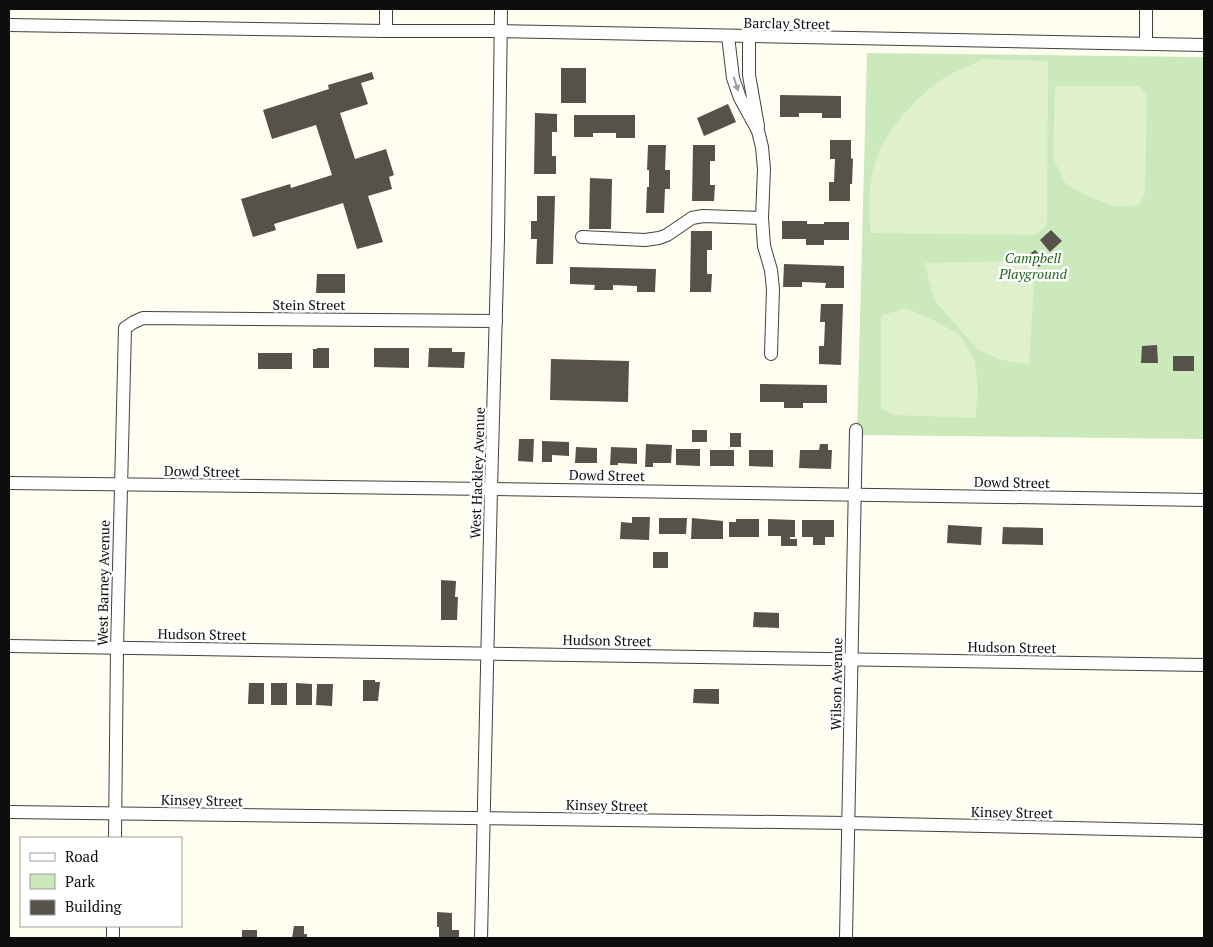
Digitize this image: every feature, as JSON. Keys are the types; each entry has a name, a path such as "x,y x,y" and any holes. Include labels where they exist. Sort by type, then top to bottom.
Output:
{"street":[{"path":"386,9 386,31"},
{"name":"West Hackley Avenue","path":"481,938 496,321 501,9"},
{"path":"1146,9 1146,43"},
{"name":"Barclay Street","path":"9,24 386,31 500,31 1204,45"},
{"path":"728,36 733,78 740,98 758,131"},
{"path":"748,37 749,75 757,114 764,169 762,218 764,246 770,270 772,289 771,354"},
{"path":"582,237 659,238 667,235 692,218 703,216 762,218"},
{"name":"Stein Street","path":"125,328 143,318 496,321"},
{"name":"West Barney Avenue","path":"116,837 117,648 125,328"},
{"name":"Wilson Avenue","path":"846,938 856,430"},
{"name":"Dowd Street","path":"9,483 1204,500"},
{"name":"Hudson Street","path":"9,646 1204,665"},
{"name":"Kinsey Street","path":"9,812 848,823 1204,831"}],"green space":[{"name":"Campbell Playground","path":"867,53 1204,57 1204,439 857,435"},
{"path":"984,59 1048,61 1047,220 1045,228 1034,235 871,233 869,203 871,183 878,154 890,132 908,109 939,81"},
{"path":"1055,86 1139,86 1147,96 1145,193 1139,205 1117,207 1084,195 1065,183 1053,158"},
{"path":"1028,261 1035,268 1029,365 1002,360 978,350 935,301 924,263"},
{"path":"906,308 959,334 975,361 978,391 975,418 893,415 881,408 881,316"}],"building":[{"path":"561,68 586,68 586,103 561,103"},
{"path":"372,72 374,79 361,83 368,104 340,113 355,159 386,149 394,175 389,177 392,189 368,196 383,242 357,249 343,203 274,224 276,230 253,237 241,199 290,184 291,188 332,175 316,125 272,139 263,110 329,89 328,85"},
{"path":"780,95 841,96 841,118 822,118 822,113 799,113 799,117 780,117"},
{"path":"728,104 736,122 704,136 697,118"},
{"path":"535,113 557,114 557,132 552,132 552,156 556,156 556,174 534,174"},
{"path":"574,115 635,115 635,138 616,138 616,133 593,133 593,137 574,137"},
{"path":"830,140 851,140 851,158 853,159 850,201 829,201 829,182 834,182 835,159 830,159"},
{"path":"648,145 666,145 665,170 670,170 670,189 665,189 664,213 646,213 647,187 649,187 649,170 647,170"},
{"path":"693,145 715,145 715,161 710,161 710,185 715,185 714,201 692,201"},
{"path":"590,178 612,179 611,229 589,229"},
{"path":"537,196 555,196 553,264 536,264 537,239 531,239 531,221 537,221"},
{"path":"782,221 807,221 807,224 849,222 849,240 824,240 824,245 806,245 806,239 782,239"},
{"path":"1051,230 1062,241 1050,252 1040,240"},
{"path":"691,231 712,231 712,250 707,250 707,274 712,274 711,292 690,292"},
{"path":"1035,250 1046,261 1039,267 1028,255"},
{"path":"784,264 844,266 844,288 825,288 826,283 802,282 802,287 783,287"},
{"path":"570,267 656,269 655,292 637,292 637,286 613,285 613,290 594,290 595,285 570,284"},
{"path":"317,274 345,274 345,293 316,293"},
{"path":"821,304 843,304 841,365 819,364 819,346 824,346 825,322 820,322"},
{"path":"1157,345 1158,363 1141,363 1142,346"},
{"path":"329,348 329,368 313,368 313,349"},
{"path":"374,348 409,348 409,368 374,367"},
{"path":"429,348 452,348 452,352 465,352 464,368 428,367"},
{"path":"258,353 292,353 292,369 258,369"},
{"path":"1173,356 1194,356 1194,371 1173,371"},
{"path":"551,359 629,361 628,402 550,400"},
{"path":"760,384 827,385 827,403 803,403 803,408 784,408 784,402 760,402"},
{"path":"692,430 707,430 707,442 692,442"},
{"path":"730,433 741,433 741,447 730,447"},
{"path":"519,439 534,439 533,462 518,461"},
{"path":"542,441 569,442 569,456 552,455 552,462 542,462"},
{"path":"646,444 672,445 671,463 653,463 653,467 645,467"},
{"path":"820,444 828,444 828,450 832,450 831,469 799,468 800,450 819,450"},
{"path":"576,447 597,448 597,463 575,463"},
{"path":"611,447 637,448 637,464 618,463 618,465 610,465"},
{"path":"676,449 700,449 700,466 676,465"},
{"path":"710,450 734,450 734,466 710,466"},
{"path":"749,450 773,450 773,467 749,466"},
{"path":"632,517 650,517 649,540 620,539 621,522 632,523"},
{"path":"659,518 687,518 686,534 659,534"},
{"path":"692,518 723,521 723,539 691,539"},
{"path":"736,519 759,519 759,537 729,537 729,522 736,522"},
{"path":"768,519 795,520 795,537 790,537 790,539 797,539 797,546 781,546 781,536 768,536"},
{"path":"802,520 834,520 834,537 825,537 825,545 813,545 813,537 802,537"},
{"path":"948,525 982,527 981,545 947,543"},
{"path":"1003,527 1043,528 1043,545 1002,544"},
{"path":"653,552 668,552 668,568 653,568"},
{"path":"441,580 456,581 455,597 458,597 457,620 441,620"},
{"path":"754,612 779,613 779,628 753,627"},
{"path":"363,680 380,682 378,701 363,701"},
{"path":"249,683 264,683 264,704 248,704"},
{"path":"271,683 287,683 287,705 271,705"},
{"path":"296,683 312,684 312,705 296,705"},
{"path":"317,684 333,684 332,706 316,705"},
{"path":"694,689 719,689 719,704 693,703"},
{"path":"437,912 452,913 452,930 459,930 459,938 439,938"},
{"path":"294,926 304,926 304,934 307,934 307,938 292,938"},
{"path":"242,930 257,930 257,938 242,938"}]}
